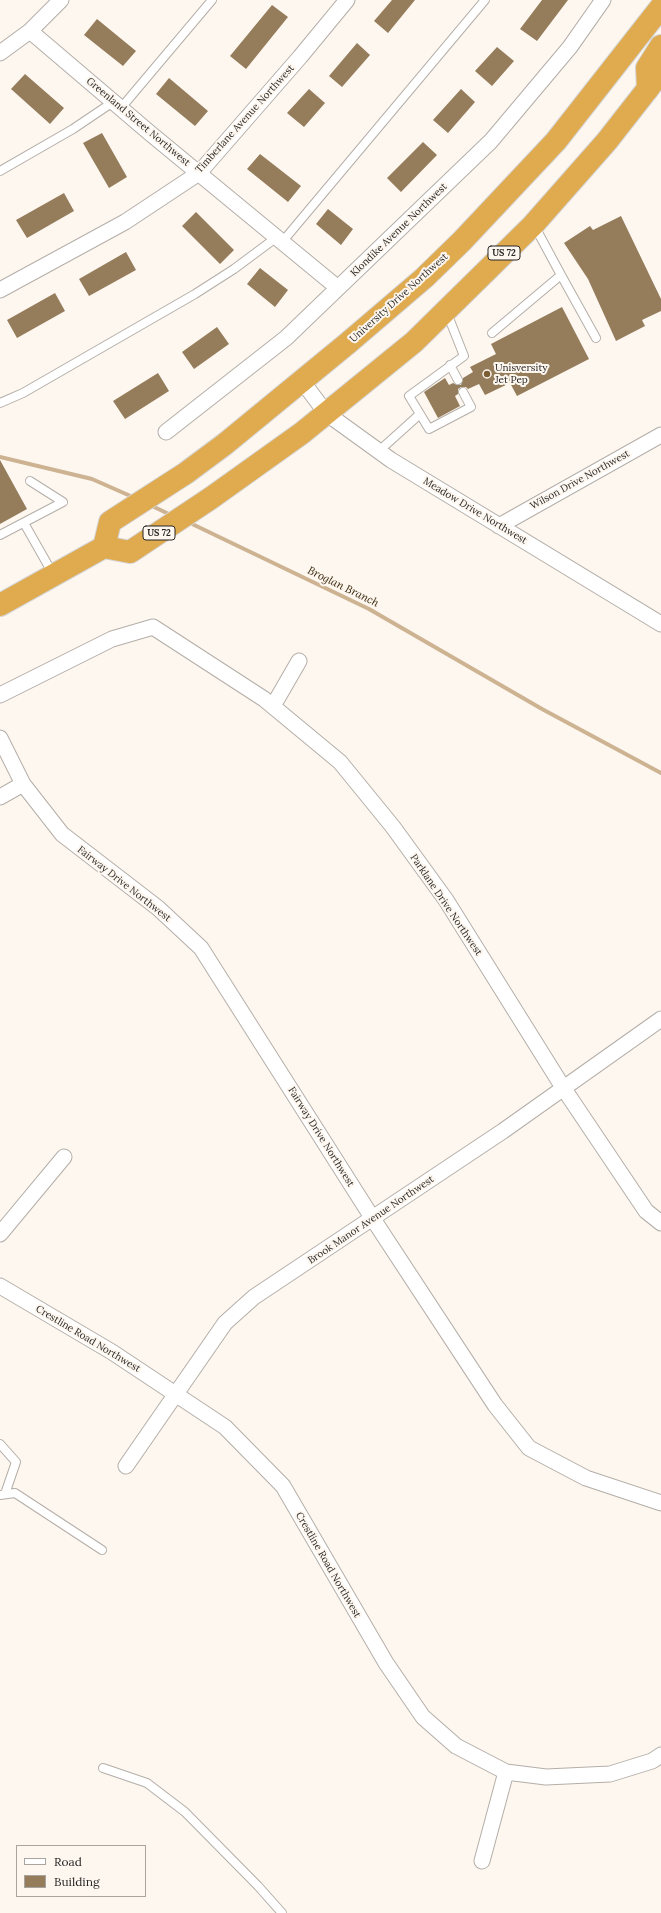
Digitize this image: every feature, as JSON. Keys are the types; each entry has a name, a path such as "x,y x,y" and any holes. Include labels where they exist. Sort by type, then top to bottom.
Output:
{"highway":[{"name":"University Drive Northwest","path":"104,547 110,522 186,472 225,444 398,301 462,241 556,141 661,7"},
{"path":"655,80 646,68 661,46"},
{"name":"US 72","path":"104,547 130,552 211,498 302,433 414,342 533,225 607,141 655,80"},
{"path":"0,605 104,547"}],"street":[{"path":"0,53 30,31 62,0"},
{"name":"Timberlane Avenue Northwest","path":"0,290 125,222 199,173 300,57 347,0"},
{"name":"Klondike Avenue Northwest","path":"166,432 286,338 491,142 570,47 603,0"},
{"name":"Greenland Street Northwest","path":"30,31 338,288"},
{"name":"Meadow Drive Northwest","path":"302,381 326,413 380,450 391,460 661,624"},
{"name":"Wilson Drive Northwest","path":"499,526 661,435"},
{"name":"Parklane Drive Northwest","path":"0,695 112,639 152,627 273,706 340,762 393,827 446,900 564,1089 646,1211 661,1223"},
{"path":"273,706 299,661"},
{"name":"Fairway Drive Northwest","path":"0,738 23,784 62,834 158,908 201,948 373,1218 495,1405 529,1448 586,1478 661,1503"},
{"path":"0,796 23,784"},
{"name":"Brook Manor Avenue Northwest","path":"126,1466 175,1393 225,1323 254,1298 564,1089 661,1019"},
{"path":"0,1234 64,1157"},
{"name":"Crestline Road Northwest","path":"0,1286 112,1352 225,1427 283,1486 386,1663 423,1716 456,1746 506,1772 546,1777 610,1774 652,1761 661,1755"},
{"path":"482,1861 506,1772"}],"lane":[{"path":"0,171 117,105 212,0"},
{"path":"0,404 23,393 195,294 280,239 485,0"},
{"path":"533,225 596,338"},
{"path":"492,333 561,275"},
{"path":"446,310 464,356 409,396 429,429 471,407 463,392"},
{"path":"450,366 458,380"},
{"path":"380,450 420,414"},
{"path":"0,536 63,502 30,481"},
{"path":"24,523 54,575"},
{"path":"0,1444 16,1462 2,1495"},
{"path":"2,1495 15,1493 102,1550"},
{"path":"103,1768 147,1783 185,1812 258,1886 282,1913"}],"building":[{"path":"392,0 415,0 388,33 374,21"},
{"path":"542,0 568,0 537,41 520,29"},
{"path":"272,5 288,17 246,69 230,56"},
{"path":"97,19 136,51 123,66 84,35"},
{"path":"357,43 370,55 342,87 329,76"},
{"path":"497,47 514,61 492,86 475,71"},
{"path":"25,74 64,108 50,124 11,89"},
{"path":"169,78 208,111 195,126 156,94"},
{"path":"309,89 325,103 304,127 287,113"},
{"path":"461,89 475,102 448,133 433,120"},
{"path":"102,133 127,177 109,188 83,143"},
{"path":"423,142 437,155 401,192 387,178"},
{"path":"260,154 301,186 288,202 247,169"},
{"path":"64,193 74,211 27,238 16,220"},
{"path":"328,209 353,229 341,245 316,224"},
{"path":"196,212 234,250 220,264 182,226"},
{"path":"621,216 661,299 661,311 642,320 645,326 616,341 588,279 564,243 590,226 593,230"},
{"path":"126,252 136,270 89,296 79,279"},
{"path":"260,268 288,290 275,307 247,284"},
{"path":"55,293 65,311 17,338 7,320"},
{"path":"562,307 589,359 517,396 510,383 485,395 479,384 468,389 466,387 461,387 458,389 458,394 455,396 460,406 438,418 424,392 445,378 449,385 453,383 461,385 463,378 473,372 470,367 496,354 491,344"},
{"path":"217,327 229,344 194,369 182,352"},
{"path":"158,373 169,391 125,419 113,401"},
{"path":"0,460 27,509 0,524"}],"waterway":[{"name":"Broglan Branch","path":"0,457 92,479 135,498"},
{"name":"Broglan Branch","path":"150,505 173,516"},
{"name":"Broglan Branch","path":"188,522 369,609 542,709 661,773"}],"place":[{"name":"Unisversity Jet Pep","path":"487,374"}]}
